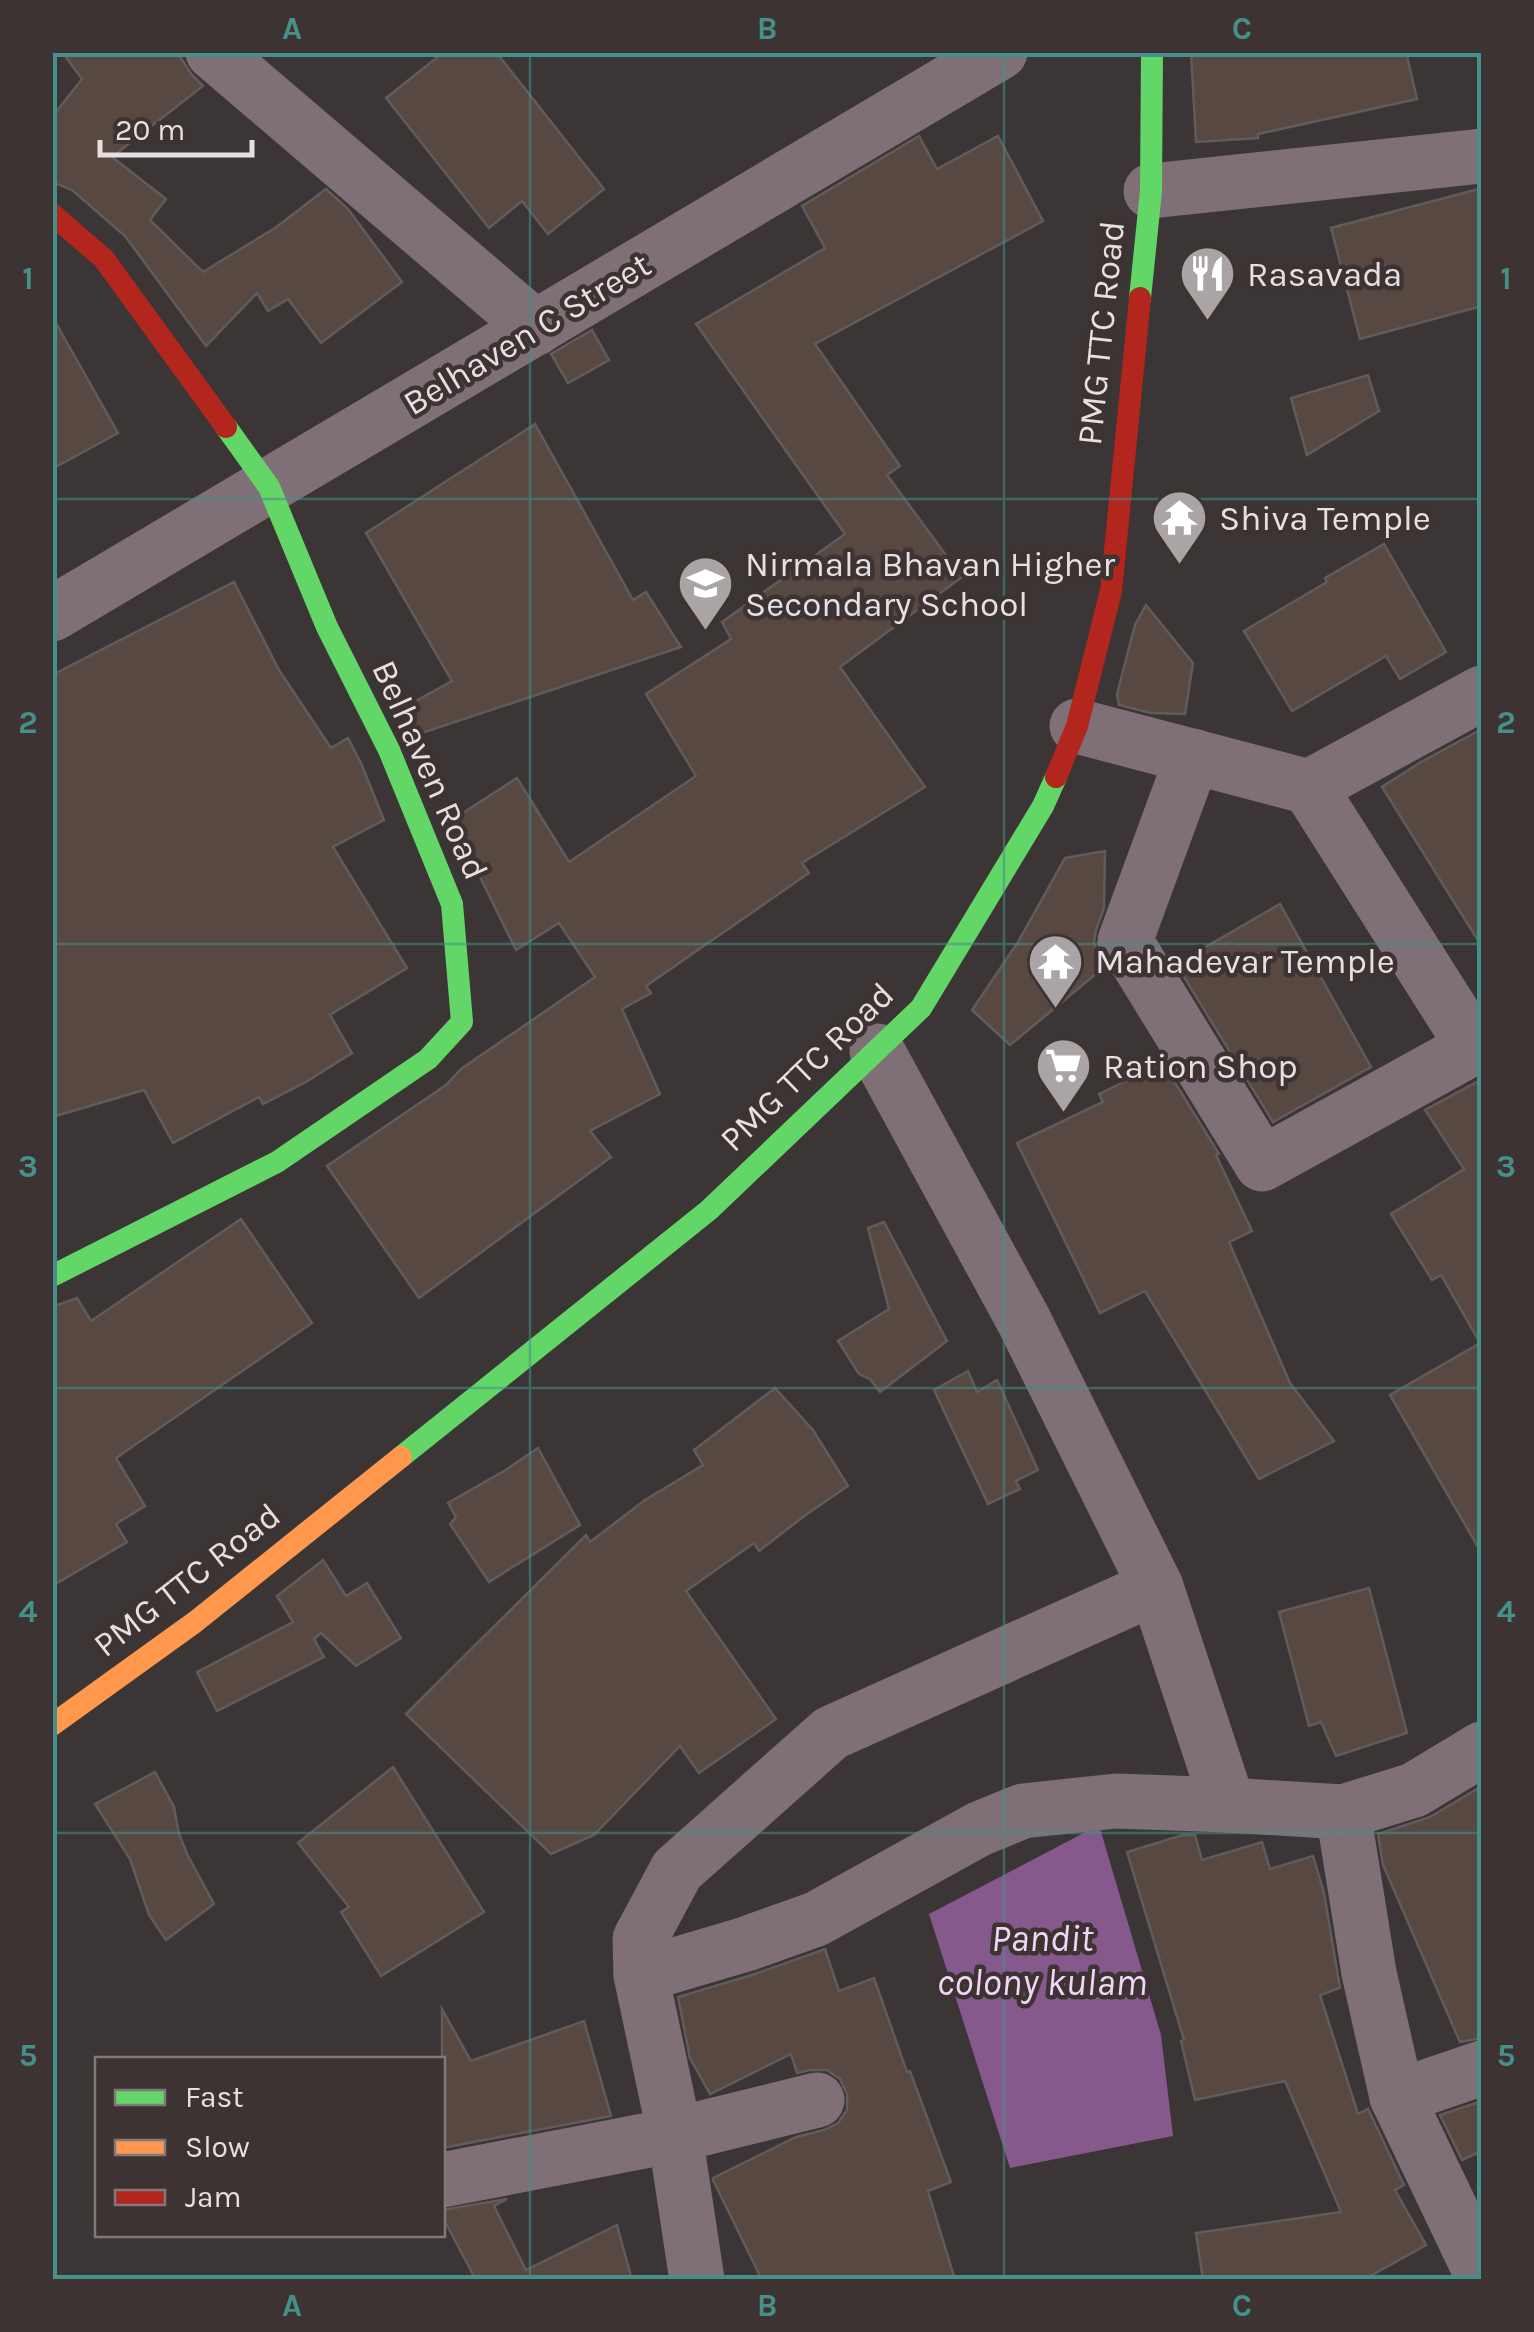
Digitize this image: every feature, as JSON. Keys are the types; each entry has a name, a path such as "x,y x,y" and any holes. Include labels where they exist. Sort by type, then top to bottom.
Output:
{"street":[{"path":"214,52 536,328"},
{"name":"Belhaven C Street","path":"52,614 1000,52"},
{"name":"PMG TTC Road","path":"52,1725 195,1622 709,1210 921,1008 1043,806 1077,726 1111,591 1151,191 1152,52"},
{"path":"1151,191 1482,156"},
{"name":"Belhaven Road","path":"52,214 104,258 269,488 327,627 389,750 452,904 462,1022 428,1060 277,1162 52,1276"},
{"path":"1077,726 1309,786 1482,692"},
{"path":"1193,756 1125,941 1262,1164 1474,1047 1309,786"},
{"path":"877,1050 1024,1321 1156,1587 1228,1805"},
{"path":"697,2280 675,2135 641,1975 640,1939 676,1870 830,1734 1156,1587"},
{"path":"641,1975 816,1920 979,1830 1023,1811 1116,1801 1343,1812 1414,1790 1482,1749"},
{"path":"1343,1812 1369,1973 1397,2098 1482,2275"},
{"path":"1397,2098 1482,2068"},
{"path":"445,2179 675,2135 817,2100"}],"water":[{"name":"Pandit colony kulam","path":"1099,1825 1161,2035 1173,2136 1010,2168 929,1914"}],"building":[{"path":"62,52 177,52 203,86 112,157 166,199 150,220 203,272 275,228 326,189 348,209 402,282 321,343 288,299 268,311 257,293 206,346 125,236 72,190 52,182 52,117 82,79"},
{"path":"444,52 496,52 604,189 548,234 522,201 489,228 386,98"},
{"path":"1191,52 1406,52 1417,99 1258,134 1258,138 1196,142"},
{"path":"919,136 937,169 998,136 1043,221 815,344 900,466 887,475 962,577 840,667 925,787 802,863 809,873 646,986 651,993 622,1009 660,1094 590,1131 611,1157 419,1298 327,1166 595,977 559,923 516,950 452,820 517,778 569,862 696,776 646,694 731,639 722,622 845,534 696,324 825,248 802,206"},
{"path":"1482,188 1482,306 1360,339 1331,228"},
{"path":"52,316 118,433 52,469"},
{"path":"592,330 609,360 568,383 551,354"},
{"path":"1368,375 1379,411 1307,455 1291,398"},
{"path":"535,424 633,600 646,592 681,647 416,735 403,708 452,681 366,533"},
{"path":"1384,544 1446,652 1400,679 1386,656 1292,711 1244,631"},
{"path":"234,582 279,670 331,748 348,738 361,763 384,820 333,847 407,968 330,1015 352,1053 263,1104 259,1097 173,1143 144,1090 52,1117 52,675"},
{"path":"1146,605 1193,663 1185,714 1151,713 1119,705 1117,694 1135,625"},
{"path":"1482,729 1482,947 1382,787"},
{"path":"1105,851 1104,908 1094,943 1103,968 1010,1045 972,1010 1018,942 1065,858"},
{"path":"1280,904 1371,1067 1273,1122 1176,964"},
{"path":"1163,1063 1219,1154 1216,1155 1252,1231 1229,1242 1290,1383 1334,1441 1259,1479 1145,1291 1100,1313 1017,1143 1103,1102 1099,1094"},
{"path":"1482,1079 1482,1554 1390,1395 1480,1343 1441,1275 1432,1280 1391,1214 1464,1169 1425,1110"},
{"path":"241,1219 312,1323 116,1458 145,1506 116,1524 127,1542 52,1586 52,1307 77,1298 91,1321"},
{"path":"884,1222 947,1341 880,1392 870,1379 859,1374 838,1341 889,1309 868,1228"},
{"path":"968,1371 977,1392 997,1380 1038,1470 1016,1481 1020,1489 988,1504 934,1390"},
{"path":"775,1388 813,1430 848,1486 759,1551 754,1543 686,1591 776,1719 699,1773 680,1746 594,1835 551,1854 406,1714 586,1535 590,1542 645,1500 703,1465 694,1450"},
{"path":"538,1448 580,1525 489,1582 450,1524 456,1517 448,1503"},
{"path":"323,1560 346,1596 367,1583 401,1638 356,1666 321,1633 314,1639 324,1657 217,1711 197,1672 293,1622 277,1596"},
{"path":"1369,1588 1407,1733 1336,1756 1321,1722 1309,1726 1279,1612"},
{"path":"393,1767 484,1912 381,1976 341,1912 349,1907 298,1843"},
{"path":"155,1772 174,1807 187,1854 214,1904 166,1940 149,1915 130,1859 95,1804"},
{"path":"1482,1786 1482,2038 1460,2042 1383,1865 1378,1834 1430,1817"},
{"path":"1195,1835 1202,1860 1262,1842 1270,1869 1313,1856 1324,1893 1340,1988 1320,1995 1358,2114 1368,2109 1404,2185 1395,2190 1426,2245 1363,2280 1203,2280 1196,2233 1341,2212 1285,2081 1195,2100 1181,2041 1184,2040 1127,1852"},
{"path":"825,1949 839,1991 874,1978 951,2182 928,2191 955,2280 762,2280 713,2180 796,2137 838,2123 847,2110 847,2094 840,2079 827,2070 797,2073 791,2054 710,2094 690,2058 678,1997"},
{"path":"442,2009 471,2061 584,2021 611,2116 445,2147"},
{"path":"1482,2101 1482,2151 1462,2160 1440,2115"},
{"path":"507,2199 494,2206 526,2270 617,2225 632,2280 476,2280 445,2222 445,2209"}],"traffic: fast":[{"path":"1140,298 1151,191 1152,52"},
{"path":"52,1276 277,1162 428,1059 462,1022 452,904 389,750 327,627 269,487 226,427"},
{"path":"401,1457 709,1210 921,1008 1043,806 1056,777"}],"traffic: slow":[{"path":"52,1725 195,1622 401,1457"}],"traffic: jam":[{"path":"52,214 104,259 226,427"},
{"path":"1056,777 1077,726 1111,591 1140,298"}],"place":[{"name":"Rasavada","path":"1208,323"},
{"name":"Shiva Temple","path":"1180,567"},
{"name":"Nirmala Bhavan Higher Secondary School","path":"706,633"},
{"name":"Mahadevar Temple","path":"1056,1010"},
{"name":"Ration Shop","path":"1064,1115"}]}
